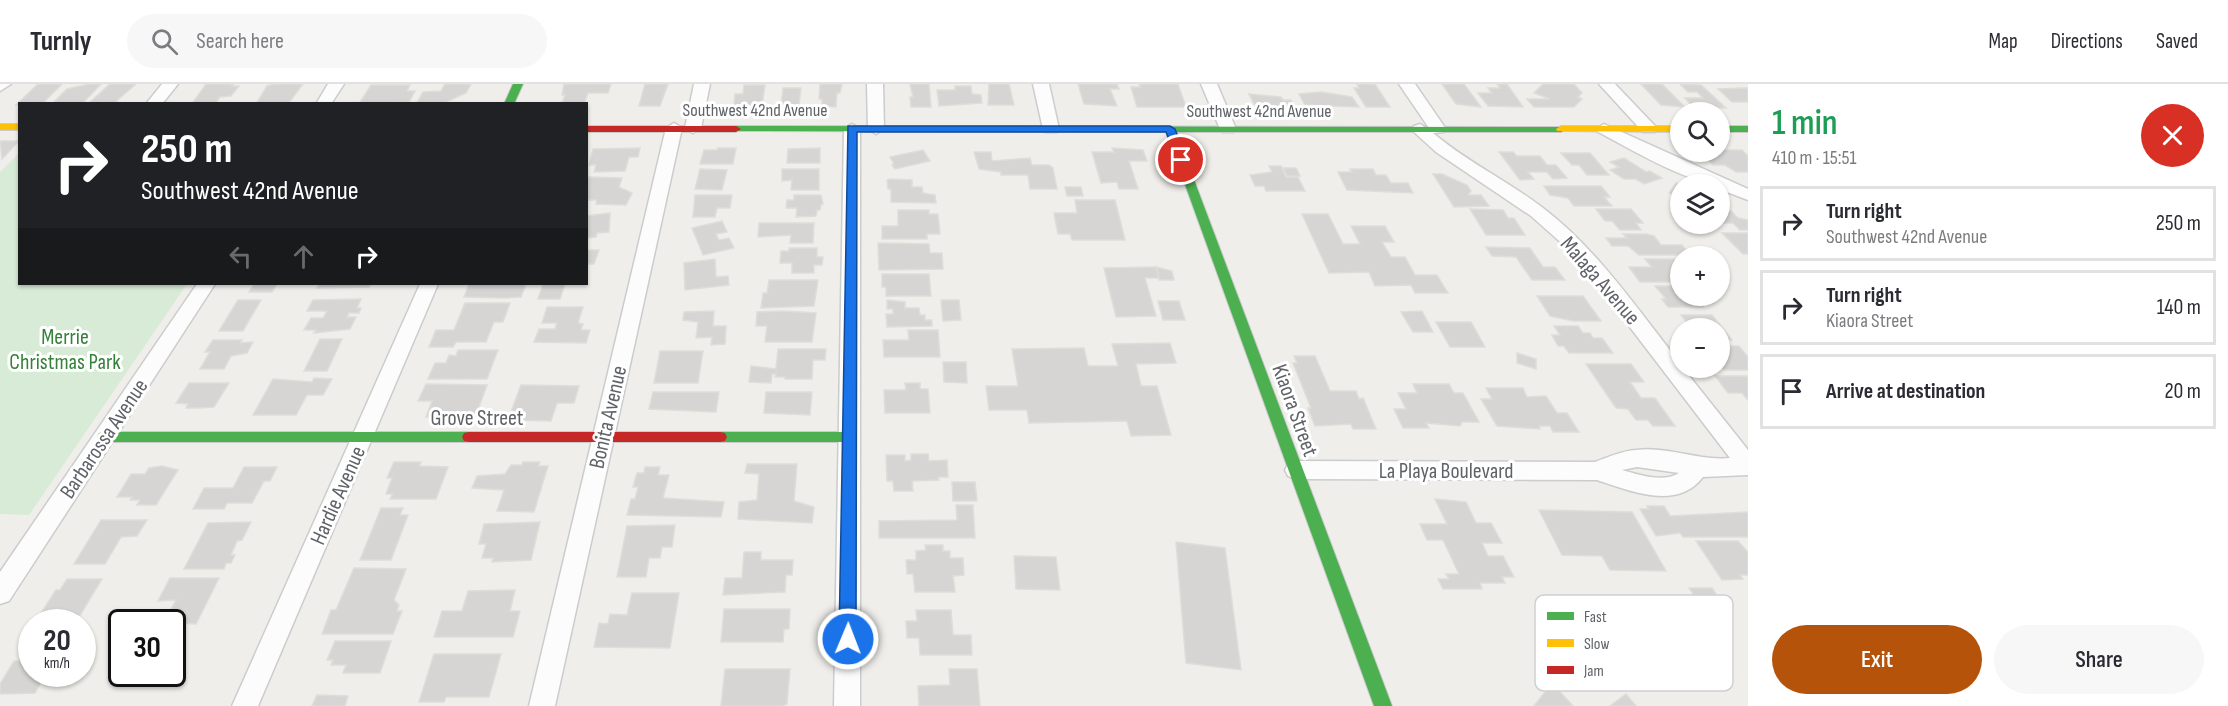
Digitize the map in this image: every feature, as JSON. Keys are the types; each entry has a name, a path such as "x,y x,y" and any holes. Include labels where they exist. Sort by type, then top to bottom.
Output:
{"street":[{"path":"155,102 170,84"},
{"path":"324,102 336,84"},
{"path":"510,102 518,84"},
{"name":"Bonita Avenue","path":"542,706 602,438 683,128 702,84"},
{"path":"875,84 876,129"},
{"path":"1041,84 1051,129"},
{"path":"1209,84 1228,129"},
{"name":"Malaga Avenue","path":"1407,84 1429,129 1442,149 1537,212 1572,243 1620,300 1748,466"},
{"path":"1607,84 1648,129"},
{"path":"0,127 18,127"},
{"name":"Southwest 42nd Avenue","path":"588,129 1670,129"},
{"path":"847,706 852,129"},
{"name":"Kiaora Street","path":"1170,129 1383,706"},
{"path":"1604,129 1668,161 1748,195"},
{"path":"1730,129 1748,129"},
{"name":"Barbarossa Avenue","path":"0,593 206,285"},
{"name":"Hardie Avenue","path":"245,706 429,285"},
{"name":"Grove Street","path":"104,437 850,437"},
{"name":"La Playa Boulevard","path":"1296,470 1597,471 1632,457 1669,460 1698,467 1748,466"}],"green space":[{"name":"Merrie Christmas Park","path":"18,154 18,285 186,285 29,515 0,514 0,172"}],"building":[{"path":"38,84 62,84 44,102 19,102"},
{"path":"101,84 84,102 54,102 67,89"},
{"path":"110,84 136,84 115,102 90,102"},
{"path":"206,84 239,86 231,96 220,97 216,102 193,102"},
{"path":"303,84 290,102 257,102 267,86"},
{"path":"445,84 471,84 466,93 446,102 418,102 423,92 441,91"},
{"path":"564,84 611,84 608,93 588,93 585,102 563,102 565,95 562,95"},
{"path":"645,84 668,84 660,106 639,106"},
{"path":"820,84 842,84 840,93 837,93 836,107 822,106 822,99 819,99"},
{"path":"910,84 929,84 931,107 911,107 910,97 913,97"},
{"path":"989,84 1009,84 1014,105 988,105"},
{"path":"1078,84 1117,84 1119,89 1110,89 1117,106 1084,104"},
{"path":"1139,84 1178,84 1186,107 1137,107 1131,87 1140,87"},
{"path":"1357,84 1375,84 1390,107 1366,107 1354,88 1359,88"},
{"path":"1442,84 1464,84 1481,107 1456,104"},
{"path":"1497,84 1507,84 1523,107 1488,106 1478,93 1492,93 1488,88 1500,88"},
{"path":"1543,84 1574,84 1582,93 1578,97 1582,99 1574,107 1534,107 1527,99 1550,99 1534,93"},
{"path":"1641,84 1662,84 1680,102 1670,102 1670,106 1661,105"},
{"path":"1680,84 1701,85 1719,102 1689,102 1685,98 1703,98 1697,92 1688,92"},
{"path":"371,85 410,85 407,91 415,91 409,102 360,102"},
{"path":"744,85 765,85 762,106 734,106 735,94 743,94"},
{"path":"955,86 971,86 972,94 981,95 982,103 939,106 937,90 955,90"},
{"path":"783,88 801,88 799,106 781,106"},
{"path":"1748,88 1748,102 1732,102 1718,89"},
{"path":"1321,92 1352,97 1359,107 1305,105 1299,94"},
{"path":"1249,94 1281,97 1283,100 1291,100 1295,107 1255,106"},
{"path":"0,141 18,141 18,142 2,159"},
{"path":"640,148 638,157 629,157 625,171 594,172 596,165 589,165 593,149"},
{"path":"718,148 736,148 733,164 700,164 704,150 717,150"},
{"path":"820,148 820,163 787,163 788,149"},
{"path":"1112,148 1143,150 1147,161 1129,161 1138,189 1119,189 1117,182 1101,183 1092,152 1114,152"},
{"path":"923,150 930,161 895,169 892,165 894,164 890,157"},
{"path":"1730,150 1742,150 1748,156 1748,172 1736,172 1725,165 1713,165 1710,162 1730,162"},
{"path":"974,152 991,152 992,161 1030,158 1032,165 1049,165 1053,168 1057,189 1030,189 1028,175 1001,175 1001,172 979,169"},
{"path":"1499,152 1513,152 1517,156 1540,156 1547,165 1556,165 1567,178 1553,179 1547,172 1528,172 1534,179 1520,180"},
{"path":"1561,153 1590,153 1609,175 1587,175 1579,165 1572,165"},
{"path":"1624,158 1646,172 1650,171 1662,178 1644,184 1636,179 1624,179 1610,170 1619,167 1610,162"},
{"path":"1269,166 1281,166 1286,177 1298,177 1305,191 1266,191 1264,186 1255,186 1250,175 1272,172"},
{"path":"1283,168 1296,168 1300,176 1287,176"},
{"path":"700,169 727,170 722,190 695,189"},
{"path":"782,169 819,169 819,190 791,190 792,180 782,181"},
{"path":"1350,169 1373,169 1376,175 1386,175 1391,183 1408,183 1413,193 1347,190 1338,172 1352,172"},
{"path":"1433,174 1442,174 1467,185 1471,191 1468,195 1481,195 1489,206 1454,207"},
{"path":"588,177 622,178 619,187 632,193 626,205 596,204 597,200 588,200"},
{"path":"887,180 912,180 912,187 922,187 923,193 935,195 936,203 891,202 891,189 888,189"},
{"path":"1544,186 1601,186 1610,197 1604,197 1612,206 1574,206 1568,198 1550,195"},
{"path":"1065,187 1081,187 1083,196 1067,196"},
{"path":"695,195 732,195 730,208 717,208 715,217 693,217"},
{"path":"794,195 821,195 823,204 820,210 817,210 816,216 796,217 797,208 786,208 787,200 794,200"},
{"path":"1075,200 1115,200 1125,240 1072,240 1070,234 1058,234 1054,213 1077,213"},
{"path":"1470,209 1503,210 1508,218 1514,218 1525,235 1486,235"},
{"path":"1596,209 1631,209 1643,223 1636,223 1641,230 1620,230 1612,221 1605,221"},
{"path":"898,210 929,210 929,214 938,214 940,234 927,234 927,239 882,239 882,226 898,226"},
{"path":"1730,211 1738,218 1748,220 1748,230 1740,230 1730,223"},
{"path":"610,213 609,232 597,233 596,237 588,238 588,216"},
{"path":"1302,214 1328,214 1343,244 1360,244 1351,226 1385,226 1394,242 1382,242 1391,257 1405,257 1415,275 1437,275 1448,293 1415,293 1411,285 1375,286 1369,272 1329,273"},
{"path":"722,221 727,232 716,234 719,240 729,238 734,248 703,255 692,228"},
{"path":"759,223 814,223 813,243 790,243 791,235 758,237"},
{"path":"1748,233 1748,254 1743,254 1723,234"},
{"path":"1623,234 1646,234 1654,236 1661,245 1683,246 1670,246 1670,255 1639,255 1628,246 1612,246 1606,238 1627,238"},
{"path":"878,243 929,244 930,253 942,253 943,269 879,270"},
{"path":"1486,247 1530,248 1543,267 1555,267 1565,280 1532,280 1516,257 1492,256"},
{"path":"789,248 817,248 817,257 823,257 822,265 814,265 814,273 792,273 792,263 780,263 781,251 789,251"},
{"path":"588,250 599,250 594,264 588,264"},
{"path":"715,259 716,277 728,276 729,285 685,290 684,263"},
{"path":"1645,259 1670,259 1670,282 1640,282 1629,267 1652,267"},
{"path":"1156,267 1172,271 1174,280 1159,280"},
{"path":"1156,267 1159,278 1145,278 1156,316 1116,317 1104,268"},
{"path":"882,274 929,274 931,296 886,296 886,287 882,287"},
{"path":"769,280 818,280 814,306 761,308 763,293 767,293"},
{"path":"253,285 276,285 272,292 249,292"},
{"path":"318,285 370,285 369,287 317,288"},
{"path":"469,285 526,285 521,297 464,297"},
{"path":"543,285 565,285 560,299 538,299"},
{"path":"1655,286 1670,286 1670,306 1703,307 1668,307 1662,299 1666,299"},
{"path":"1537,296 1583,296 1601,321 1573,321 1550,316"},
{"path":"361,299 357,308 361,308 359,313 349,313 347,317 356,317 350,329 314,333 316,330 304,330 311,318 323,318 327,311 307,311 313,300"},
{"path":"238,300 261,300 243,331 219,331"},
{"path":"887,300 905,302 905,308 919,308 920,315 925,315 925,320 932,320 932,326 887,327 886,314 893,314 893,309 887,309"},
{"path":"941,300 959,300 961,320 943,321"},
{"path":"1158,301 1179,301 1185,320 1163,320"},
{"path":"465,303 510,303 503,322 494,322 486,342 456,342 453,347 429,347 436,330 454,330"},
{"path":"547,307 583,307 578,323 583,324 581,330 590,330 586,343 534,342 539,329 555,329 557,323 542,323"},
{"path":"714,311 713,326 726,326 725,344 711,345 712,337 696,338 698,322 683,320 684,312"},
{"path":"1422,311 1433,332 1413,332 1401,312"},
{"path":"757,312 816,313 812,342 765,342 767,326 756,326"},
{"path":"1681,315 1712,315 1714,318 1683,318"},
{"path":"1436,322 1471,322 1485,347 1450,347"},
{"path":"1554,326 1578,326 1583,333 1590,333 1593,338 1602,338 1613,353 1569,353 1564,346 1558,346 1552,335 1560,335"},
{"path":"908,330 938,330 940,357 884,357 883,340 909,340"},
{"path":"320,339 342,339 327,371 304,371"},
{"path":"213,340 253,342 247,353 231,356 224,369 200,369 210,352 205,352"},
{"path":"1170,343 1176,363 1136,364 1141,386 1157,386 1171,435 1131,436 1127,421 1029,423 1027,410 989,410 986,386 1018,386 1012,349 1084,348 1088,366 1118,366 1112,344"},
{"path":"1730,346 1739,346 1748,357 1748,370 1730,370"},
{"path":"778,349 826,349 825,360 813,360 812,379 785,379 785,377 775,377 776,374 772,374 771,383 749,382 751,366 776,369"},
{"path":"458,350 498,350 487,379 428,379 435,363 446,363 449,355 456,356"},
{"path":"660,351 703,351 698,383 654,383"},
{"path":"1517,353 1536,359 1536,369 1517,363"},
{"path":"1294,356 1315,356 1330,391 1356,391 1359,399 1363,398 1376,429 1353,429 1351,424 1315,426 1308,408 1311,408 1293,363 1297,363"},
{"path":"943,362 966,362 967,383 944,382"},
{"path":"1586,364 1631,364 1644,382 1630,382 1641,398 1655,398 1675,426 1653,426 1648,420 1636,420 1628,409 1616,408"},
{"path":"1748,376 1748,400 1742,393 1728,393 1717,378"},
{"path":"314,378 332,379 323,395 307,395 296,415 253,415 273,379 312,382"},
{"path":"189,383 229,383 214,407 186,408 188,404 176,403"},
{"path":"905,383 920,383 920,389 928,389 930,413 885,413 884,390 906,390"},
{"path":"426,384 487,385 475,418 426,417 432,401 418,401"},
{"path":"1413,384 1449,384 1454,393 1463,393 1479,422 1462,422 1460,426 1426,423 1429,428 1403,428 1394,409 1406,409 1398,393 1417,393"},
{"path":"521,385 579,386 574,403 557,403 551,421 508,420"},
{"path":"1486,388 1523,388 1527,397 1546,396 1557,413 1567,413 1579,432 1553,432 1550,426 1539,426 1540,429 1497,426 1481,399 1492,399"},
{"path":"653,392 719,392 716,412 649,409"},
{"path":"766,392 812,392 810,415 764,413"},
{"path":"911,454 928,454 929,461 947,460 948,477 938,477 939,480 912,481 913,491 894,491 893,481 887,481 886,455 905,455 905,461 911,460"},
{"path":"394,462 421,462 419,466 448,467 436,499 390,499 393,494 386,494 392,478 387,478"},
{"path":"523,462 540,462 538,466 548,466 534,512 497,511 504,490 472,488 477,476 505,474 511,465 522,465"},
{"path":"747,464 797,464 794,501 814,507 812,523 738,519 739,502 757,500 759,474 745,473"},
{"path":"162,466 178,470 156,505 137,505 140,500 130,500 132,497 117,497 131,474 145,474 149,468"},
{"path":"244,467 277,467 270,481 264,481 252,503 227,503 224,509 193,509 204,488 233,488"},
{"path":"645,467 660,467 658,475 669,475 663,498 724,502 721,517 627,515 631,499 635,499 638,487 633,487 637,473 644,473"},
{"path":"952,482 975,482 977,501 953,501"},
{"path":"1435,499 1466,502 1476,523 1491,523 1502,543 1482,543 1488,556 1503,556 1514,577 1502,577 1505,583 1480,583 1482,589 1443,589 1438,579 1449,579 1446,574 1459,574 1443,540 1427,540 1420,524 1447,524"},
{"path":"956,505 973,505 975,538 879,538 879,521 957,520"},
{"path":"1647,506 1664,506 1670,516 1748,512 1748,537 1683,537 1680,533 1656,536 1640,509 1649,509"},
{"path":"381,508 403,508 400,515 408,515 391,560 360,560"},
{"path":"1539,510 1632,512 1666,571 1610,570 1602,556 1562,555"},
{"path":"101,520 147,520 137,536 121,537 105,564 74,564"},
{"path":"251,522 242,540 237,541 231,555 235,555 231,563 226,563 224,569 184,569 208,523"},
{"path":"540,522 531,560 492,562 493,558 482,558 486,544 479,544 484,524"},
{"path":"675,525 672,547 662,547 660,558 649,558 646,577 617,577 627,526"},
{"path":"1696,541 1738,541 1748,552 1748,575 1740,575 1743,579 1722,580"},
{"path":"1176,542 1225,548 1241,670 1186,663"},
{"path":"925,545 943,545 943,551 950,551 950,558 963,558 964,575 953,576 955,592 915,592 913,574 907,574 906,560 916,560 916,551 926,550"},
{"path":"744,552 761,552 761,560 793,560 792,575 786,575 785,592 723,595 725,578 742,578"},
{"path":"1014,556 1056,557 1060,590 1016,589"},
{"path":"354,568 406,569 394,600 399,605 397,611 402,611 393,634 322,634 331,610 336,610"},
{"path":"170,578 219,578 196,624 186,623 186,609 171,609 176,600 158,601"},
{"path":"67,579 102,579 84,609 44,609 56,590 60,590"},
{"path":"1689,588 1712,588 1717,595 1694,595"},
{"path":"515,590 510,611 520,611 513,637 434,637 442,611 462,611 468,591"},
{"path":"632,593 679,593 670,648 594,647 599,623 608,624 610,614 627,615"},
{"path":"724,609 790,609 789,629 784,629 783,642 721,642"},
{"path":"916,610 951,610 953,635 971,635 972,655 920,655 919,638 907,638 906,621 917,621"},
{"path":"335,641 391,641 380,673 343,673 346,665 331,665 333,660 327,660"},
{"path":"434,654 501,654 489,697 446,697 444,702 419,702"},
{"path":"14,661 18,661 18,687 38,687 35,693 0,694 0,684"},
{"path":"725,669 790,669 787,704 782,706 721,706"},
{"path":"949,669 977,669 980,706 919,706 918,686 950,685"},
{"path":"1546,691 1559,691 1573,706 1534,706"},
{"path":"1626,694 1636,706 1610,706"},
{"path":"317,695 348,696 345,706 312,706"}],"traffic: fast":[{"path":"510,102 518,84"},
{"path":"736,129 1561,129"},
{"path":"1170,129 1383,706"},
{"path":"1730,129 1748,129"},
{"path":"104,437 469,437"},
{"path":"720,437 850,437"}],"traffic: slow":[{"path":"0,127 18,127"},
{"path":"1561,129 1670,129"}],"traffic: jam":[{"path":"588,129 736,129"},
{"path":"469,437 720,437"}],"route":[{"path":"848,639 852,129 1170,129 1181,160"}]}
